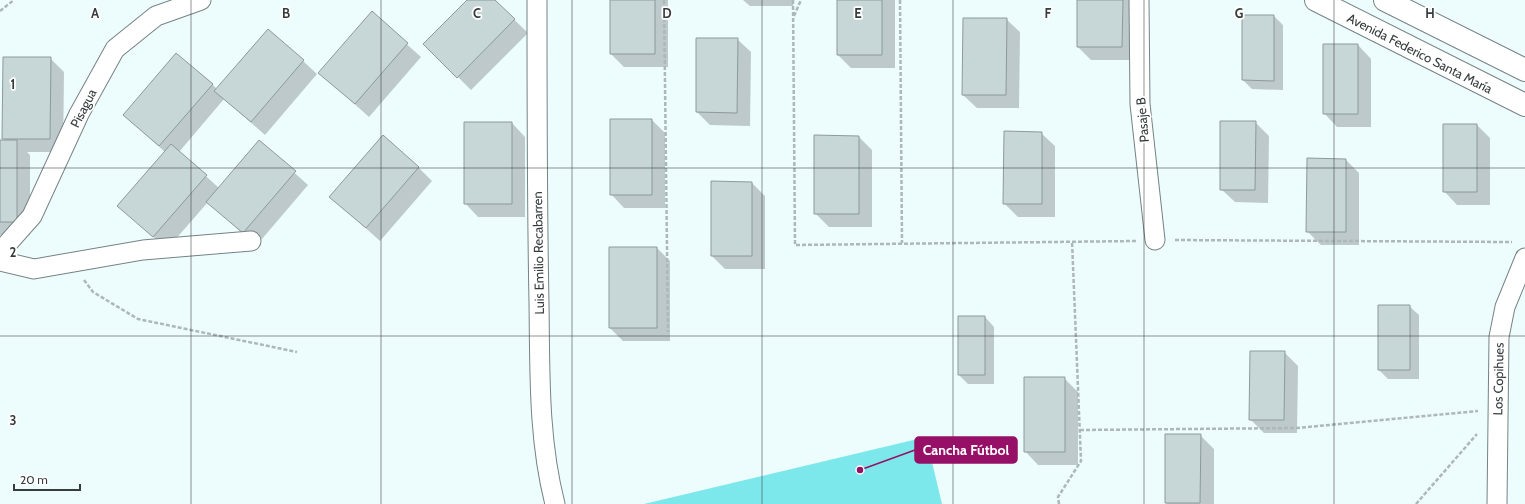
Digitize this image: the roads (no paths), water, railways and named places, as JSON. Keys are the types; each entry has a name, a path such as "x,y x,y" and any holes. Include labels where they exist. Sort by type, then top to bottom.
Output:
{"main road":[{"name":"Avenida Federico Santa María","path":"1316,0 1525,105"},
{"path":"1385,0 1525,70"}],"street":[{"name":"Pisagua","path":"0,252 32,216 79,114 115,49 156,16 201,0"},
{"name":"Luis Emilio Recabarren","path":"537,0 536,163 541,421 551,489 556,504"},
{"name":"Pasaje B","path":"1139,0 1140,104 1155,240"},
{"path":"0,261 34,269 143,250 251,241"},
{"name":"Los Copihues","path":"1497,504 1499,338 1505,307 1525,258"}],"place":[{"name":"Cancha Fútbol","path":"860,470"}]}
